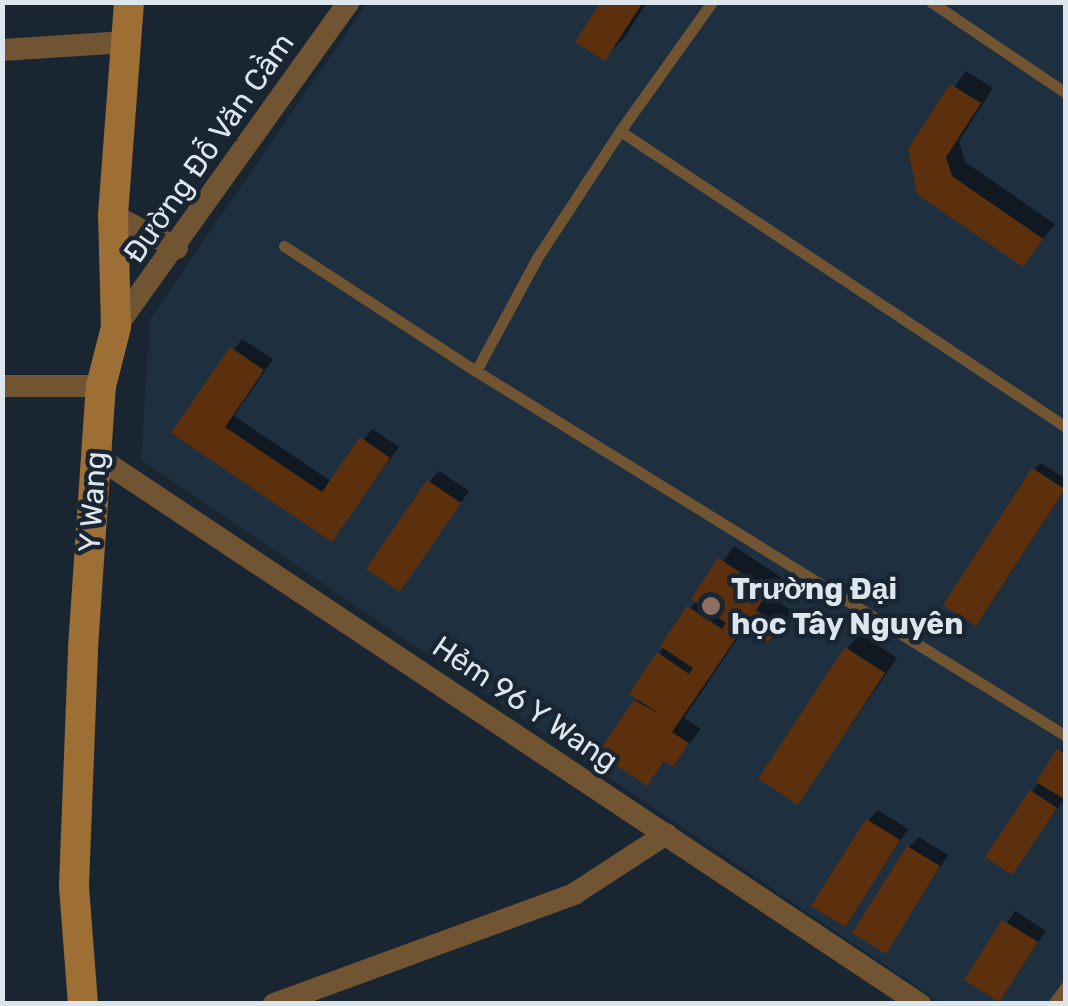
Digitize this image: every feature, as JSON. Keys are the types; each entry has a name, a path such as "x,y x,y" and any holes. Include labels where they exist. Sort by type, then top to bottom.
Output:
{"street":[{"name":"Y Wang","path":"83,1004 74,886 82,648 100,386 116,327 113,215 129,2"},
{"name":"Đường Đỗ Văn Cầm","path":"116,327 177,248 349,2"},
{"path":"2,50 126,42"},
{"path":"113,215 177,248"},
{"path":"2,386 100,386"},
{"name":"Hẻm 96 Y Wang","path":"96,456 920,1004"},
{"path":"274,1004 574,894 666,834"}],"lane":[{"path":"476,372 537,258 620,131 712,2"},
{"path":"931,2 1066,93"},
{"path":"620,131 1066,427"},
{"path":"284,246 476,372 1066,736"},
{"path":"1053,1004 1066,986"}],"shaded area":[{"name":"Trường Đại học Tây Nguyên","path":"367,3 1065,3 1065,1003 941,1003 141,460 150,319"}],"building":[{"path":"601,2 643,2 605,61 575,42"},
{"path":"950,84 981,103 946,157 952,176 1043,239 1023,267 917,194 908,149"},
{"path":"230,347 264,370 225,427 322,492 360,437 390,458 332,542 171,433"},
{"path":"1032,468 1065,489 976,626 943,605"},
{"path":"427,480 461,503 400,592 366,569"},
{"path":"718,558 769,591 756,610 780,626 767,644 743,628 672,732 689,743 673,767 664,761 647,786 598,753 634,700 661,715 629,694 657,652 689,674 693,668 660,646 687,606 722,629 726,623 691,599"},
{"path":"845,647 885,673 798,805 758,779"},
{"path":"1057,749 1066,754 1066,800 1036,782"},
{"path":"1030,790 1057,808 1012,875 985,857"},
{"path":"866,819 900,840 845,927 811,906"},
{"path":"907,846 940,866 886,954 852,933"},
{"path":"1002,920 1038,942 999,1002 964,980"}],"place":[{"name":"Trường Đại học Tây Nguyên","path":"711,606"}]}
